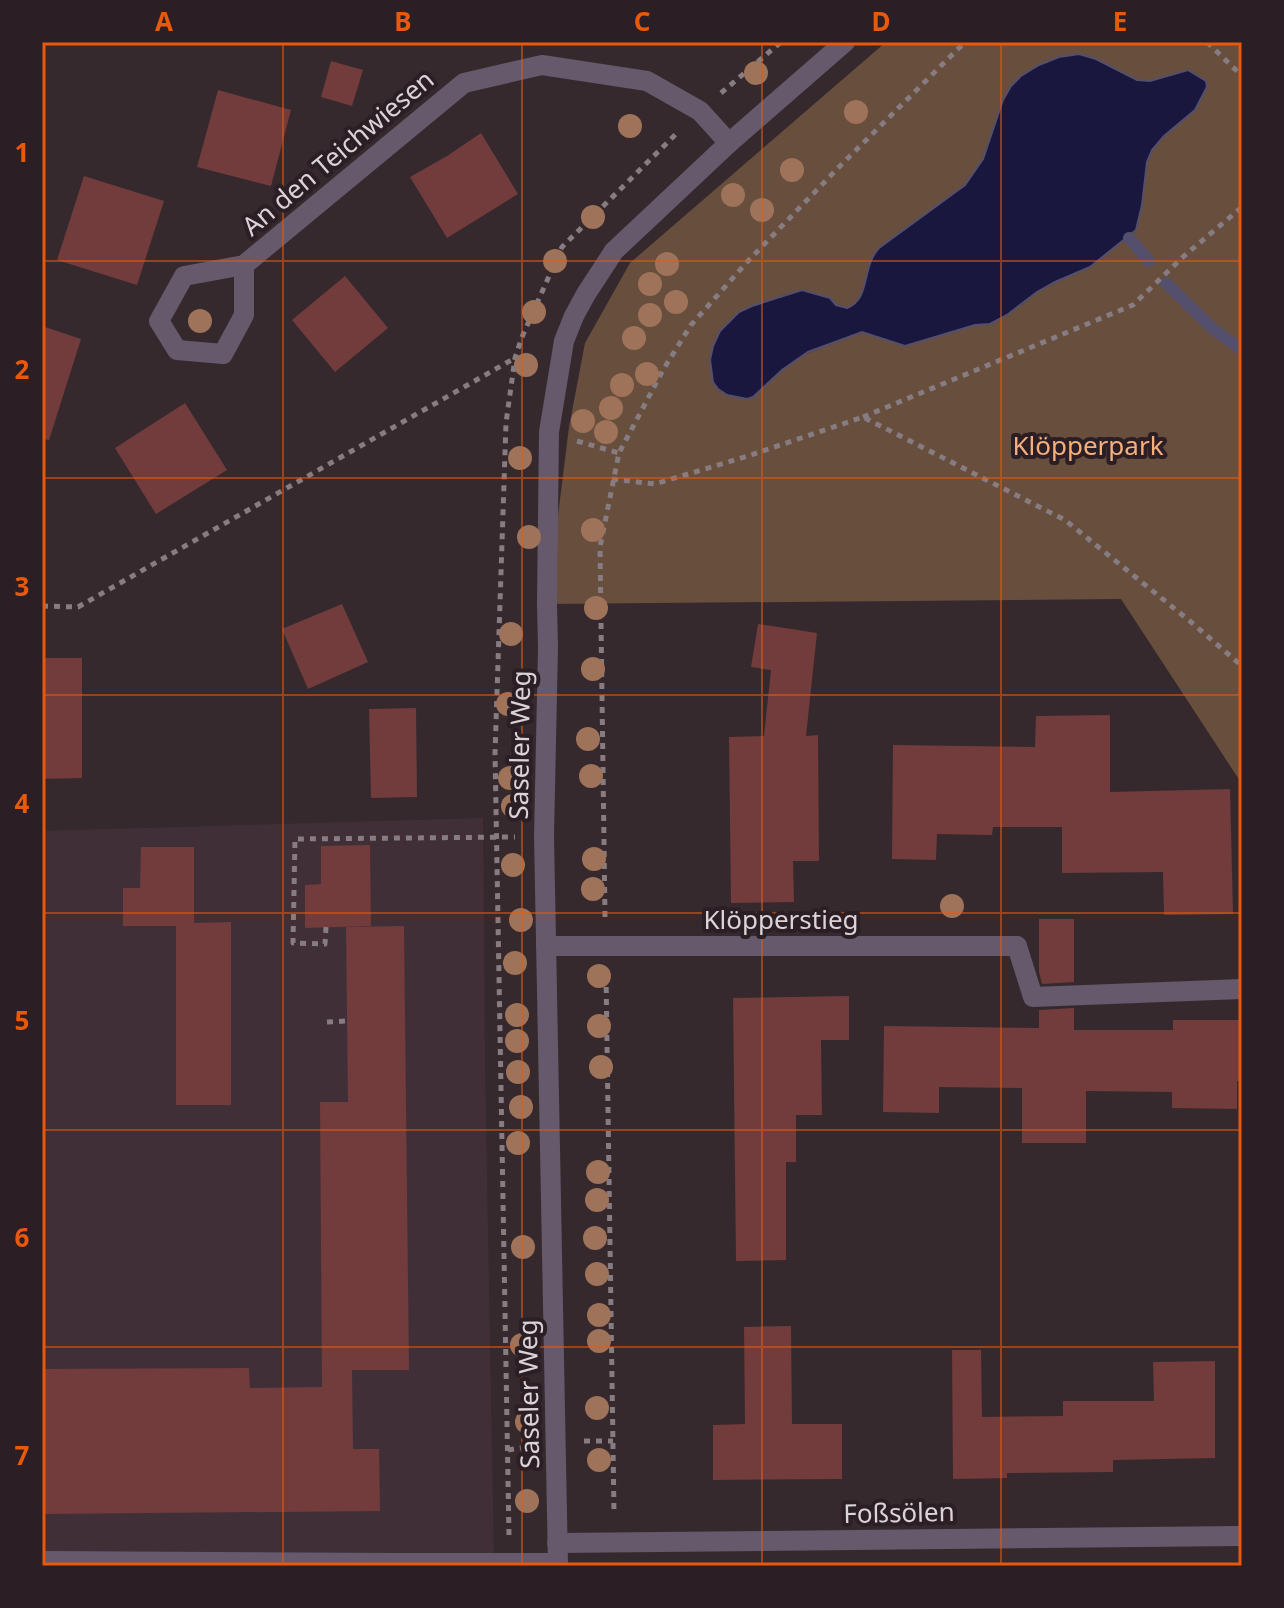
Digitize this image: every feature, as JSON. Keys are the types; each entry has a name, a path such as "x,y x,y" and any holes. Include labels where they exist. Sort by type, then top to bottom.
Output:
{"street":[{"name":"Saseler Weg","path":"557,1557 544,836 549,432 564,341 599,271 614,251 729,143 845,42"},
{"name":"An den Teichwiesen","path":"244,265 244,315 223,354 177,350 159,321 184,276 244,265 464,83 542,65 647,81 700,111 729,143"},
{"name":"Klöpperstieg","path":"546,946 1017,946 1033,997 1242,989"},
{"name":"Foßsölen","path":"42,1561 396,1563 557,1557 614,1542 1242,1536"}],"path":[{"path":"614,1542 600,547 612,479 619,453 691,325 748,261 965,42"},
{"path":"1207,42 1242,76"},
{"path":"612,479 655,484 748,456 863,417 1133,305 1242,207"},
{"path":"42,606 78,607 515,358"},
{"path":"863,417 1065,520 1242,666"},
{"path":"549,432 619,453"},
{"path":"326,927 325,944 293,943 295,839 544,836"},
{"path":"327,1022 347,1021"}],"shaded area":[{"path":"1079,54 1137,80 1150,81 1188,70 1206,81 1207,87 1195,110 1152,150 1147,162 1136,230 1090,267 1037,292 990,324 975,325 905,346 862,332 808,352 782,370 753,397 747,399 727,395 718,389 713,382 710,360 713,346 720,331 739,312 802,290 830,298 836,305 847,308 855,304 879,248 965,185 983,159 1003,100 1011,86 1039,65 1059,57"},
{"path":"483,818 494,1566 42,1566 42,831"}],"green space":[{"name":"Klöpperpark","path":"886,42 1242,42 1242,784 1121,599 547,604 569,427 585,343 630,263","holes":["1059,57 1137,80 1150,81 1188,70 1195,110 1162,139 1149,158 1136,230 1090,267 1037,292 990,324 975,325 905,346 862,332 801,356 753,397 747,399 718,389 713,382 710,360 720,331 739,312 786,294 830,298 836,305 847,308 855,304 879,248 965,185 983,159 1003,100 1021,76"]}],"building":[{"path":"331,61 363,70 352,106 321,97"},
{"path":"218,90 291,110 271,186 197,167"},
{"path":"481,133 518,194 447,238 410,177"},
{"path":"84,176 164,201 137,285 57,260"},
{"path":"345,276 388,328 335,372 292,320"},
{"path":"42,326 81,339 49,440 42,439"},
{"path":"185,403 227,470 156,514 115,448"},
{"path":"342,604 368,662 308,689 282,629"},
{"path":"758,624 817,633 806,736 818,735 819,861 793,861 794,902 731,903 729,737 764,736 771,670 751,667"},
{"path":"42,658 82,658 82,778 42,779"},
{"path":"416,708 417,797 371,798 369,709"},
{"path":"1110,715 1110,792 1230,789 1233,914 1164,915 1163,872 1062,873 1062,827 993,827 992,835 937,834 936,860 892,859 893,745 1035,747 1036,716"},
{"path":"370,845 371,926 305,928 305,885 321,884 321,846"},
{"path":"141,847 194,847 194,923 231,922 231,1105 176,1105 176,926 123,926 123,888 140,888"},
{"path":"1039,919 1074,919 1074,982 1042,984 1039,972"},
{"path":"404,926 409,1370 352,1370 353,1449 379,1449 380,1511 44,1514 43,1369 249,1368 250,1388 322,1387 320,1102 348,1102 346,927"},
{"path":"849,996 849,1040 821,1040 822,1115 796,1115 796,1162 786,1162 786,1260 736,1261 733,998"},
{"path":"1074,1008 1074,1030 1173,1030 1173,1020 1242,1020 1242,1081 1237,1081 1237,1109 1172,1108 1172,1092 1086,1091 1086,1143 1022,1143 1022,1088 939,1087 939,1113 883,1112 884,1026 1039,1028 1039,1010"},
{"path":"791,1326 792,1424 842,1424 842,1479 713,1480 713,1425 745,1424 744,1327"},
{"path":"952,1350 981,1350 982,1417 1063,1416 1063,1401 1154,1401 1153,1362 1215,1361 1215,1458 1113,1460 1113,1472 1007,1473 1007,1478 953,1479"}],"waterway":[{"path":"1129,238 1149,261"},
{"path":"1166,283 1212,328 1242,350"}]}
